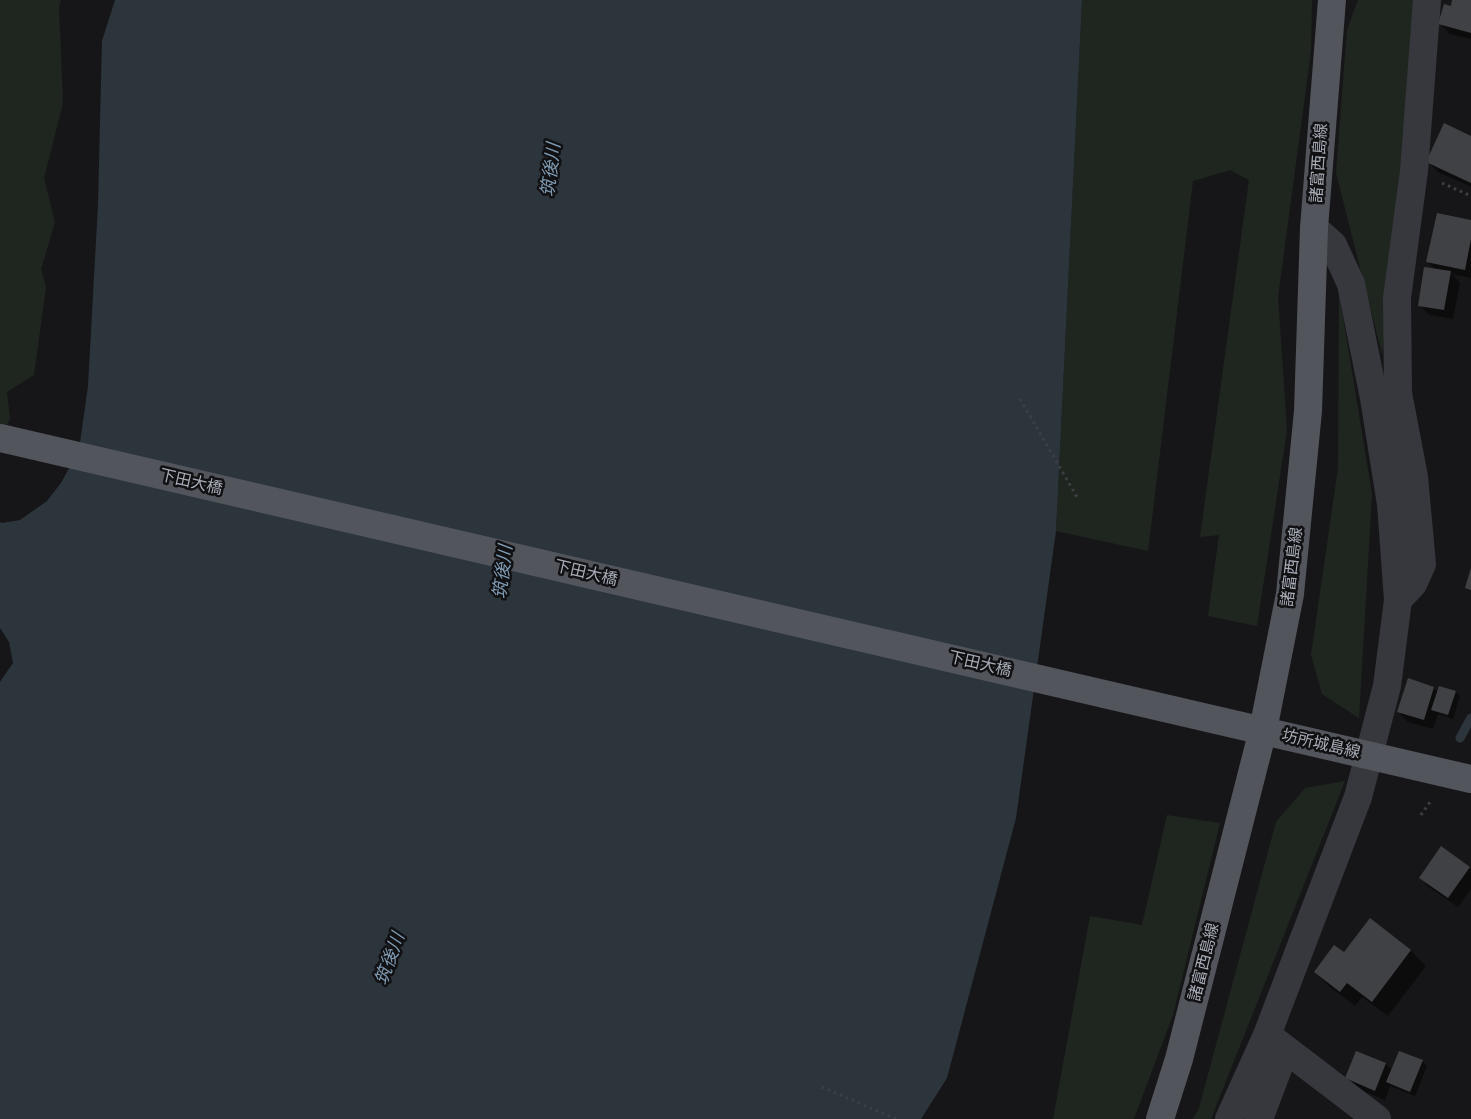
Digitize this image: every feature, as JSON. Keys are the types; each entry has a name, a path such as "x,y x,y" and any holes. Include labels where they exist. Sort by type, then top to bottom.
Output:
{"main road":[{"name":"諸富西島線","path":"1160,1119 1179,1059 1263,730 1290,594 1308,411 1314,228 1332,0"},
{"name":"下田大橋","path":"0,438 1172,708"},
{"name":"坊所城島線","path":"1172,708 1471,779"}],"street":[{"path":"1398,600 1413,584 1422,564 1414,477 1398,393 1397,298 1414,171 1427,0"},
{"path":"1259,1119 1276,1043 1358,797 1387,686 1398,600 1391,504 1374,398 1351,284 1333,245 1314,228"},
{"path":"1229,1119 1276,1043"},
{"path":"1276,1043 1377,1119"}],"path":[{"path":"1020,399 1078,497"},
{"path":"822,1087 896,1119"}],"shaded area":[{"path":"0,0 61,0 59,7 63,103 44,178 55,222 41,269 46,287 34,375 7,392 10,419 0,436"},
{"path":"1082,0 1312,0 1311,51 1278,297 1287,430 1257,626 1208,616 1219,535 1200,537 1249,180 1230,170 1193,181 1148,551 1056,531"},
{"path":"1358,0 1416,0 1418,7 1382,354 1336,173 1347,30"},
{"path":"1339,293 1372,494 1359,718 1322,694 1311,655 1338,468"},
{"path":"1345,781 1211,1119 1193,1119 1199,1108 1276,822 1305,788"},
{"path":"1167,815 1220,823 1173,1015 1134,1119 1053,1119 1090,916 1142,925"}],"water":[{"name":"筑後川","path":"115,0 1082,0 1056,531 1016,818 947,1078 921,1119 0,1119 0,682 13,663 9,642 0,628 0,522 20,520 47,501 61,483 79,450 88,386 98,205 102,41"}],"building":[{"path":"1452,0 1471,0 1471,33 1438,24 1444,4 1451,6"},
{"path":"1444,123 1471,136 1471,183 1426,162"},
{"path":"1437,213 1471,220 1471,239 1465,270 1426,262"},
{"path":"1424,267 1451,271 1444,310 1418,306"},
{"path":"1471,568 1471,590 1465,588"},
{"path":"1408,678 1434,687 1424,720 1397,712"},
{"path":"1439,686 1456,691 1448,715 1431,710"},
{"path":"1441,846 1470,867 1448,898 1419,878"},
{"path":"1370,918 1411,950 1372,1002 1347,983 1340,992 1314,972 1334,945 1344,952"},
{"path":"1356,1051 1386,1063 1375,1091 1345,1078"},
{"path":"1399,1051 1423,1060 1410,1092 1386,1082"}],"waterway":[{"path":"1460,738 1471,718"}]}
